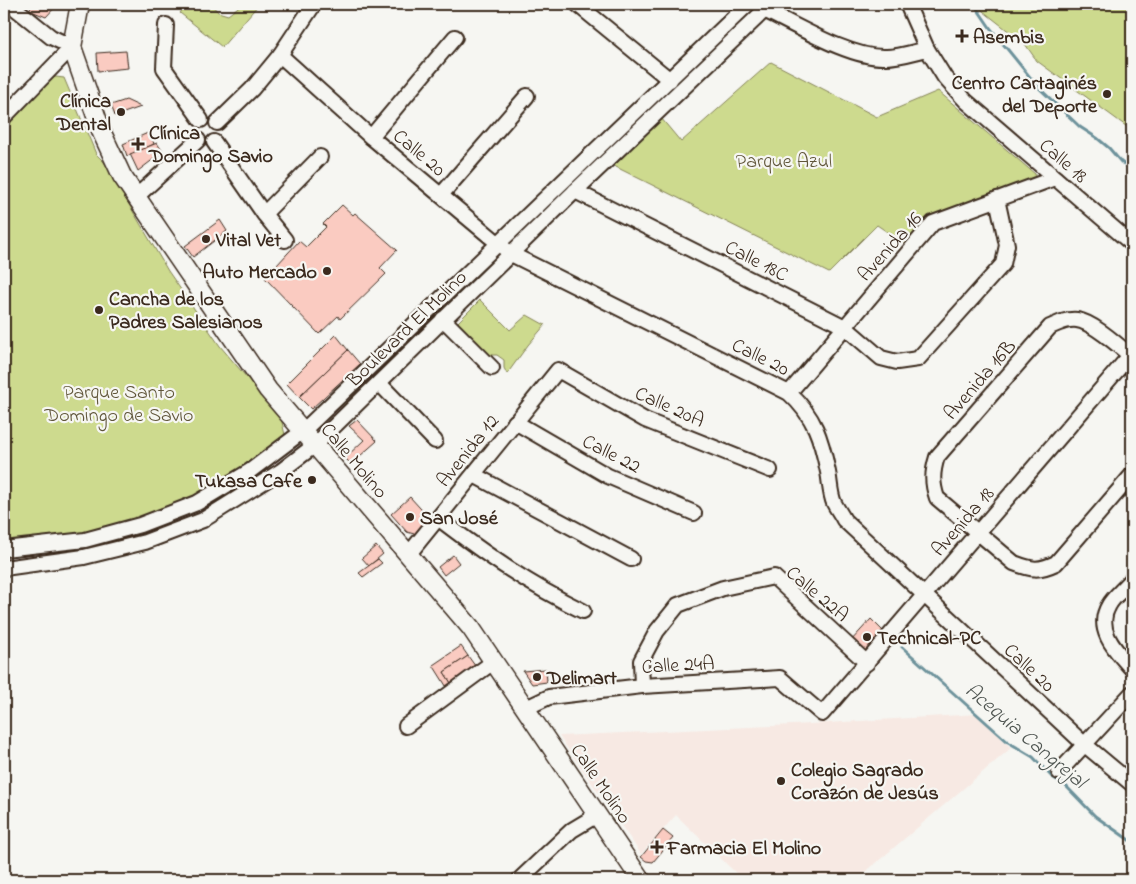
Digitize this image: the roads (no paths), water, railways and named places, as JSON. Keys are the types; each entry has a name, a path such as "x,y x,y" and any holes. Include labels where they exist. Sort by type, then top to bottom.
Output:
{"main road":[{"path":"72,47 80,4"},
{"name":"Calle Molino","path":"72,47 102,133 122,176 136,197 268,390 470,628 641,880"}],"street":[{"path":"4,117 54,63 72,47 51,37 10,4"},
{"path":"218,123 252,90 280,55 314,4"},
{"path":"576,4 670,80"},
{"name":"Boulevard El Molino","path":"4,549 85,540 140,525 197,503 250,471 303,431 748,4"},
{"name":"Calle 18","path":"907,4 927,49 945,78 966,101 1132,244"},
{"path":"764,6 839,46 862,55 886,57 927,49"},
{"name":"Boulevard El Molino","path":"5,568 84,557 145,542 203,520 281,471 315,445 764,6"},
{"path":"166,26 164,68 201,120"},
{"path":"371,137 455,37"},
{"name":"Calle 20","path":"280,55 371,137 511,254 789,393 802,404 818,432 824,450 834,501 844,520 1084,744 1132,784"},
{"path":"54,63 68,62 77,65"},
{"path":"441,196 527,96"},
{"path":"207,118 218,123 220,130 214,142 206,144 198,140 195,135 195,129 201,120 207,118"},
{"path":"136,197 198,140"},
{"path":"214,142 284,240"},
{"path":"264,214 320,157"},
{"name":"Avenida 16","path":"789,393 933,223 1055,178"},
{"name":"Calle 18C","path":"574,191 844,327 881,358 897,362 918,359 1003,264 1007,245 997,200"},
{"path":"443,319 492,368"},
{"name":"Avenida 16B","path":"978,534 937,498 933,485 933,471 937,458 1050,327 1063,321 1077,320 1089,325 1132,355"},
{"name":"Avenida 18","path":"822,714 1132,355"},
{"name":"Avenida 12","path":"408,555 558,370"},
{"name":"Calle 20A","path":"558,370 646,420 770,470"},
{"path":"379,383 436,441"},
{"name":"Calle 22","path":"515,422 608,476 694,513"},
{"path":"270,456 281,471"},
{"path":"474,474 631,559"},
{"path":"978,534 1014,564 1029,569 1044,569 1056,564 1132,475"},
{"path":"438,518 492,559 548,594 582,611"},
{"path":"20,547 22,566"},
{"path":"4,549 5,568"},
{"name":"Calle 22A","path":"642,686 641,661 657,631 678,605 723,588 774,577 866,663"},
{"path":"1132,579 1109,604 1105,614 1104,625 1108,641 1132,669"},
{"path":"406,726 493,662"},
{"name":"Calle 24A","path":"526,708 549,697 642,686 780,678 822,714"},
{"path":"1059,772 1132,693"},
{"path":"519,880 572,830 597,815"}],"waterway":[{"path":"974,4 991,29 1038,87 1080,127 1097,138 1121,162 1132,170"},
{"name":"Acequia Cangrejal","path":"902,647 1008,742 1033,757 1052,777 1064,784 1095,816 1132,842"}],"place":[{"name":"Asembis","path":"962,36"},
{"name":"Centro Cartaginés del Deporte","path":"1107,94"},
{"name":"Clínica Dental","path":"121,112"},
{"name":"Clínica Domingo Savio","path":"138,144"},
{"name":"Vital Vet","path":"206,239"},
{"name":"Auto Mercado","path":"327,271"},
{"name":"Cancha de los Padres Salesianos","path":"99,310"},
{"name":"Tukasa Cafe","path":"312,480"},
{"name":"San José","path":"410,517"},
{"name":"Technical-PC","path":"867,637"},
{"name":"Delimart","path":"537,677"},
{"name":"Colegio Sagrado Corazón de Jesús","path":"781,781"},
{"name":"Farmacia El Molino","path":"657,847"}],"park label":[{"name":"Parque Azul","path":"784,160"},
{"name":"Parque Santo Domingo de Savio","path":"119,402"}]}
